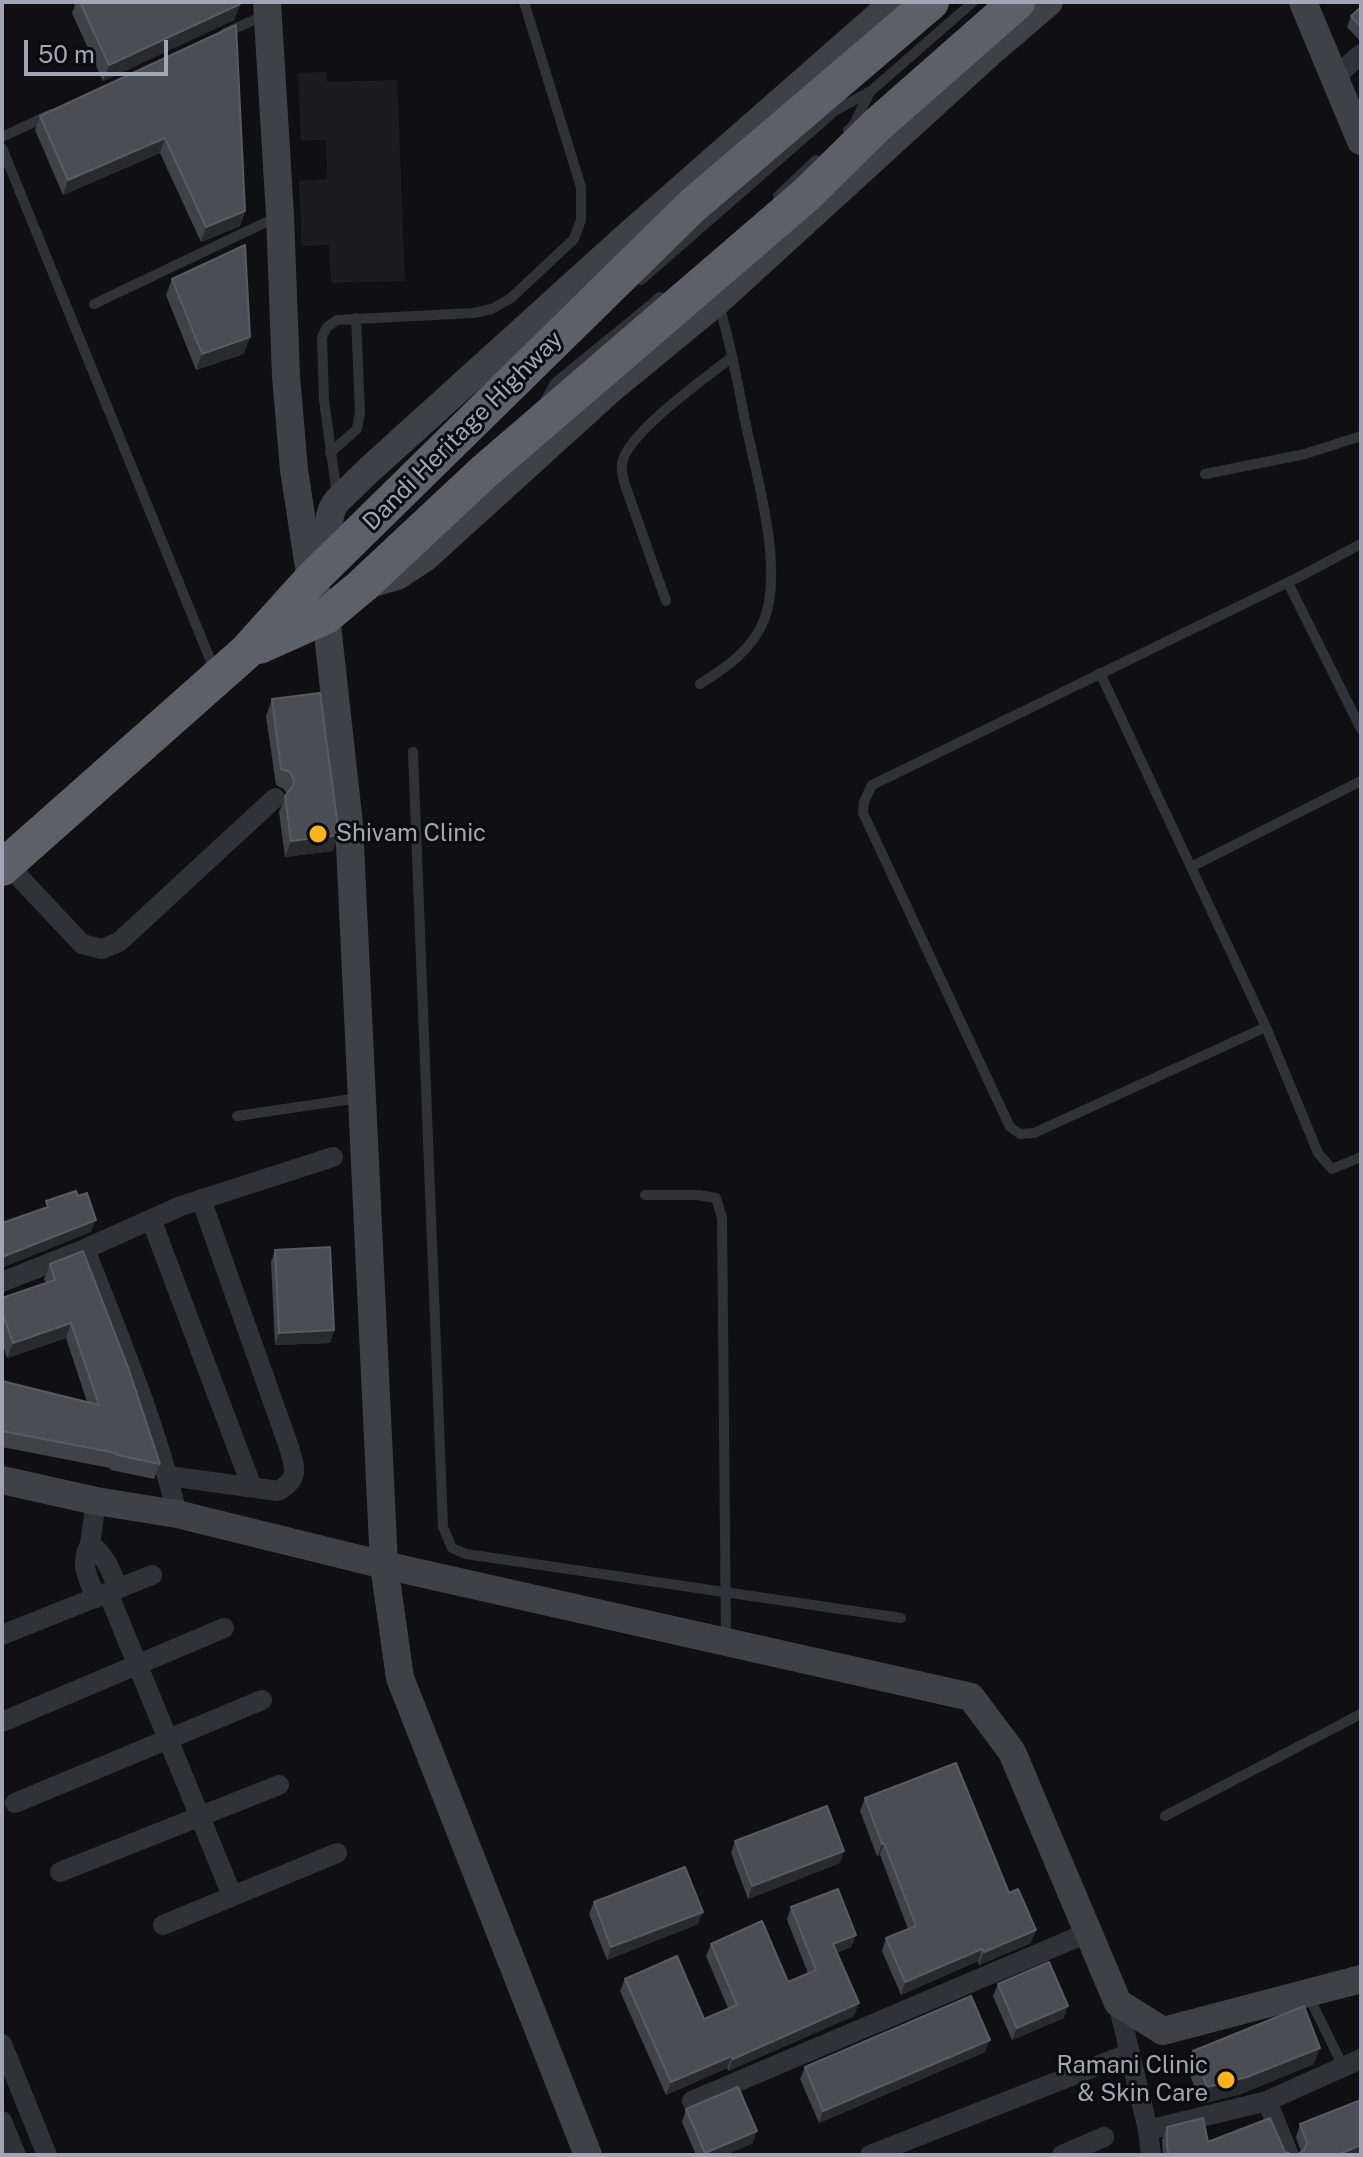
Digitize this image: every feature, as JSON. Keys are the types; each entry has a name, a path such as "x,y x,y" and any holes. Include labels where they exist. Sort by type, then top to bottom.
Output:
{"highway":[{"name":"Dandi Heritage Highway","path":"4,862 246,652 323,569 692,206 931,2"},
{"path":"246,652 326,616 540,424 715,289 876,126 1017,2"}],"street":[{"path":"588,2155 400,1678 384,1565 349,824 323,569 328,523 333,505 381,459 623,240 894,2"},
{"path":"362,586 397,576 426,557 611,389 715,289 1049,2"},
{"path":"1303,2 1361,141"},
{"path":"267,8 286,376 294,470 323,569"},
{"path":"1335,77 1361,54"},
{"path":"4,862 82,944 102,949 119,942 275,798"},
{"path":"2,1282 201,1199 333,1157"},
{"path":"168,1476 278,1491 290,1484 296,1471 201,1199"},
{"path":"151,1219 252,1487"},
{"path":"85,1249 148,1412 177,1514"},
{"path":"2,1480 96,1501 177,1514 384,1565 971,1697 1012,1752 1118,2003 1151,2155"},
{"path":"96,1501 84,1565 107,1593 232,1895"},
{"path":"2,1635 152,1575"},
{"path":"2,1722 224,1628"},
{"path":"15,1803 262,1700"},
{"path":"60,1872 279,1785"},
{"path":"163,1925 337,1853"},
{"path":"692,2101 1087,1933"},
{"path":"1118,2003 1163,2031 1361,1979"},
{"path":"2,2044 47,2155"},
{"path":"870,2155 1130,2053"},
{"path":"1148,2130 1267,2101 1352,2063"},
{"path":"1267,2101 1289,2155"},
{"path":"2,2121 16,2155"},
{"path":"1062,2155 1104,2137"}],"lane":[{"path":"338,500 324,400 322,337 327,327 337,320 473,313 492,309 511,298 574,239 581,220 581,187 524,2"},
{"path":"630,291 836,110 871,91 973,2"},
{"path":"212,40 267,8"},
{"path":"841,136 853,126 871,91"},
{"path":"2,137 59,110"},
{"path":"772,202 830,147"},
{"path":"2,148 218,678"},
{"path":"94,304 280,215"},
{"path":"700,684 733,663 750,645 765,619 771,586 769,532 715,289"},
{"path":"540,424 545,400 555,383 664,294"},
{"path":"330,453 357,429 360,412 356,318"},
{"path":"666,601 624,482 622,463 628,448 651,422 732,357"},
{"path":"1205,474 1305,454 1361,436"},
{"path":"387,506 407,500 420,489"},
{"path":"1266,1027 1034,1133 1020,1134 1010,1127 863,813 864,802 872,785 1288,583 1361,544"},
{"path":"1288,583 1361,729"},
{"path":"1100,673 1266,1027 1318,1153 1332,1169 1361,1157"},
{"path":"413,752 443,1527 452,1548 466,1554 901,1618"},
{"path":"1191,867 1361,781"},
{"path":"237,1116 361,1098"},
{"path":"645,1195 716,1198 722,1218 726,1641"},
{"path":"1165,1816 1361,1714"},
{"path":"1307,1993 1352,2063"}],"shaded area":[{"path":"326,72 327,82 397,80 405,281 331,283 329,245 302,246 299,181 327,179 326,140 301,141 298,73"}],"building":[{"path":"80,2 239,2 240,4 109,65"},
{"path":"1361,7 1361,27 1351,16"},
{"path":"236,25 245,211 206,227 165,138 68,180 40,116"},
{"path":"245,245 250,337 202,354 172,279"},
{"path":"320,693 339,835 291,841 285,796 294,780 290,772 281,769 272,699"},
{"path":"76,1191 78,1196 87,1193 96,1220 2,1257 2,1223 48,1207 46,1201"},
{"path":"330,1247 334,1330 279,1333 275,1250"},
{"path":"83,1251 129,1370 160,1464 2,1431 2,1381 99,1405 71,1323 13,1343 2,1311 2,1298 55,1280 50,1264"},
{"path":"956,1763 1009,1893 1018,1889 1036,1930 905,1982 886,1938 916,1926 865,1798"},
{"path":"827,1806 844,1851 752,1886 735,1841"},
{"path":"685,1867 703,1912 611,1947 594,1902"},
{"path":"838,1889 856,1935 833,1944 859,2003 733,2059 732,2056 671,2082 625,1979 677,1956 704,2019 737,2005 711,1944 762,1921 788,1982 816,1970 791,1907"},
{"path":"1049,1962 1068,2006 1017,2028 998,1984"},
{"path":"971,1996 990,2040 823,2111 805,2067"},
{"path":"1304,2006 1320,2048 1247,2077 1207,2087 1193,2051"},
{"path":"738,2087 757,2131 705,2153 686,2109"},
{"path":"1361,2100 1361,2145 1337,2155 1169,2155 1167,2127 1203,2118 1208,2142 1270,2118 1285,2152 1298,2154 1307,2143 1300,2124"}],"place":[{"name":"Shivam Clinic","path":"318,834"},
{"name":"Ramani Clinic & Skin Care","path":"1226,2080"}]}
